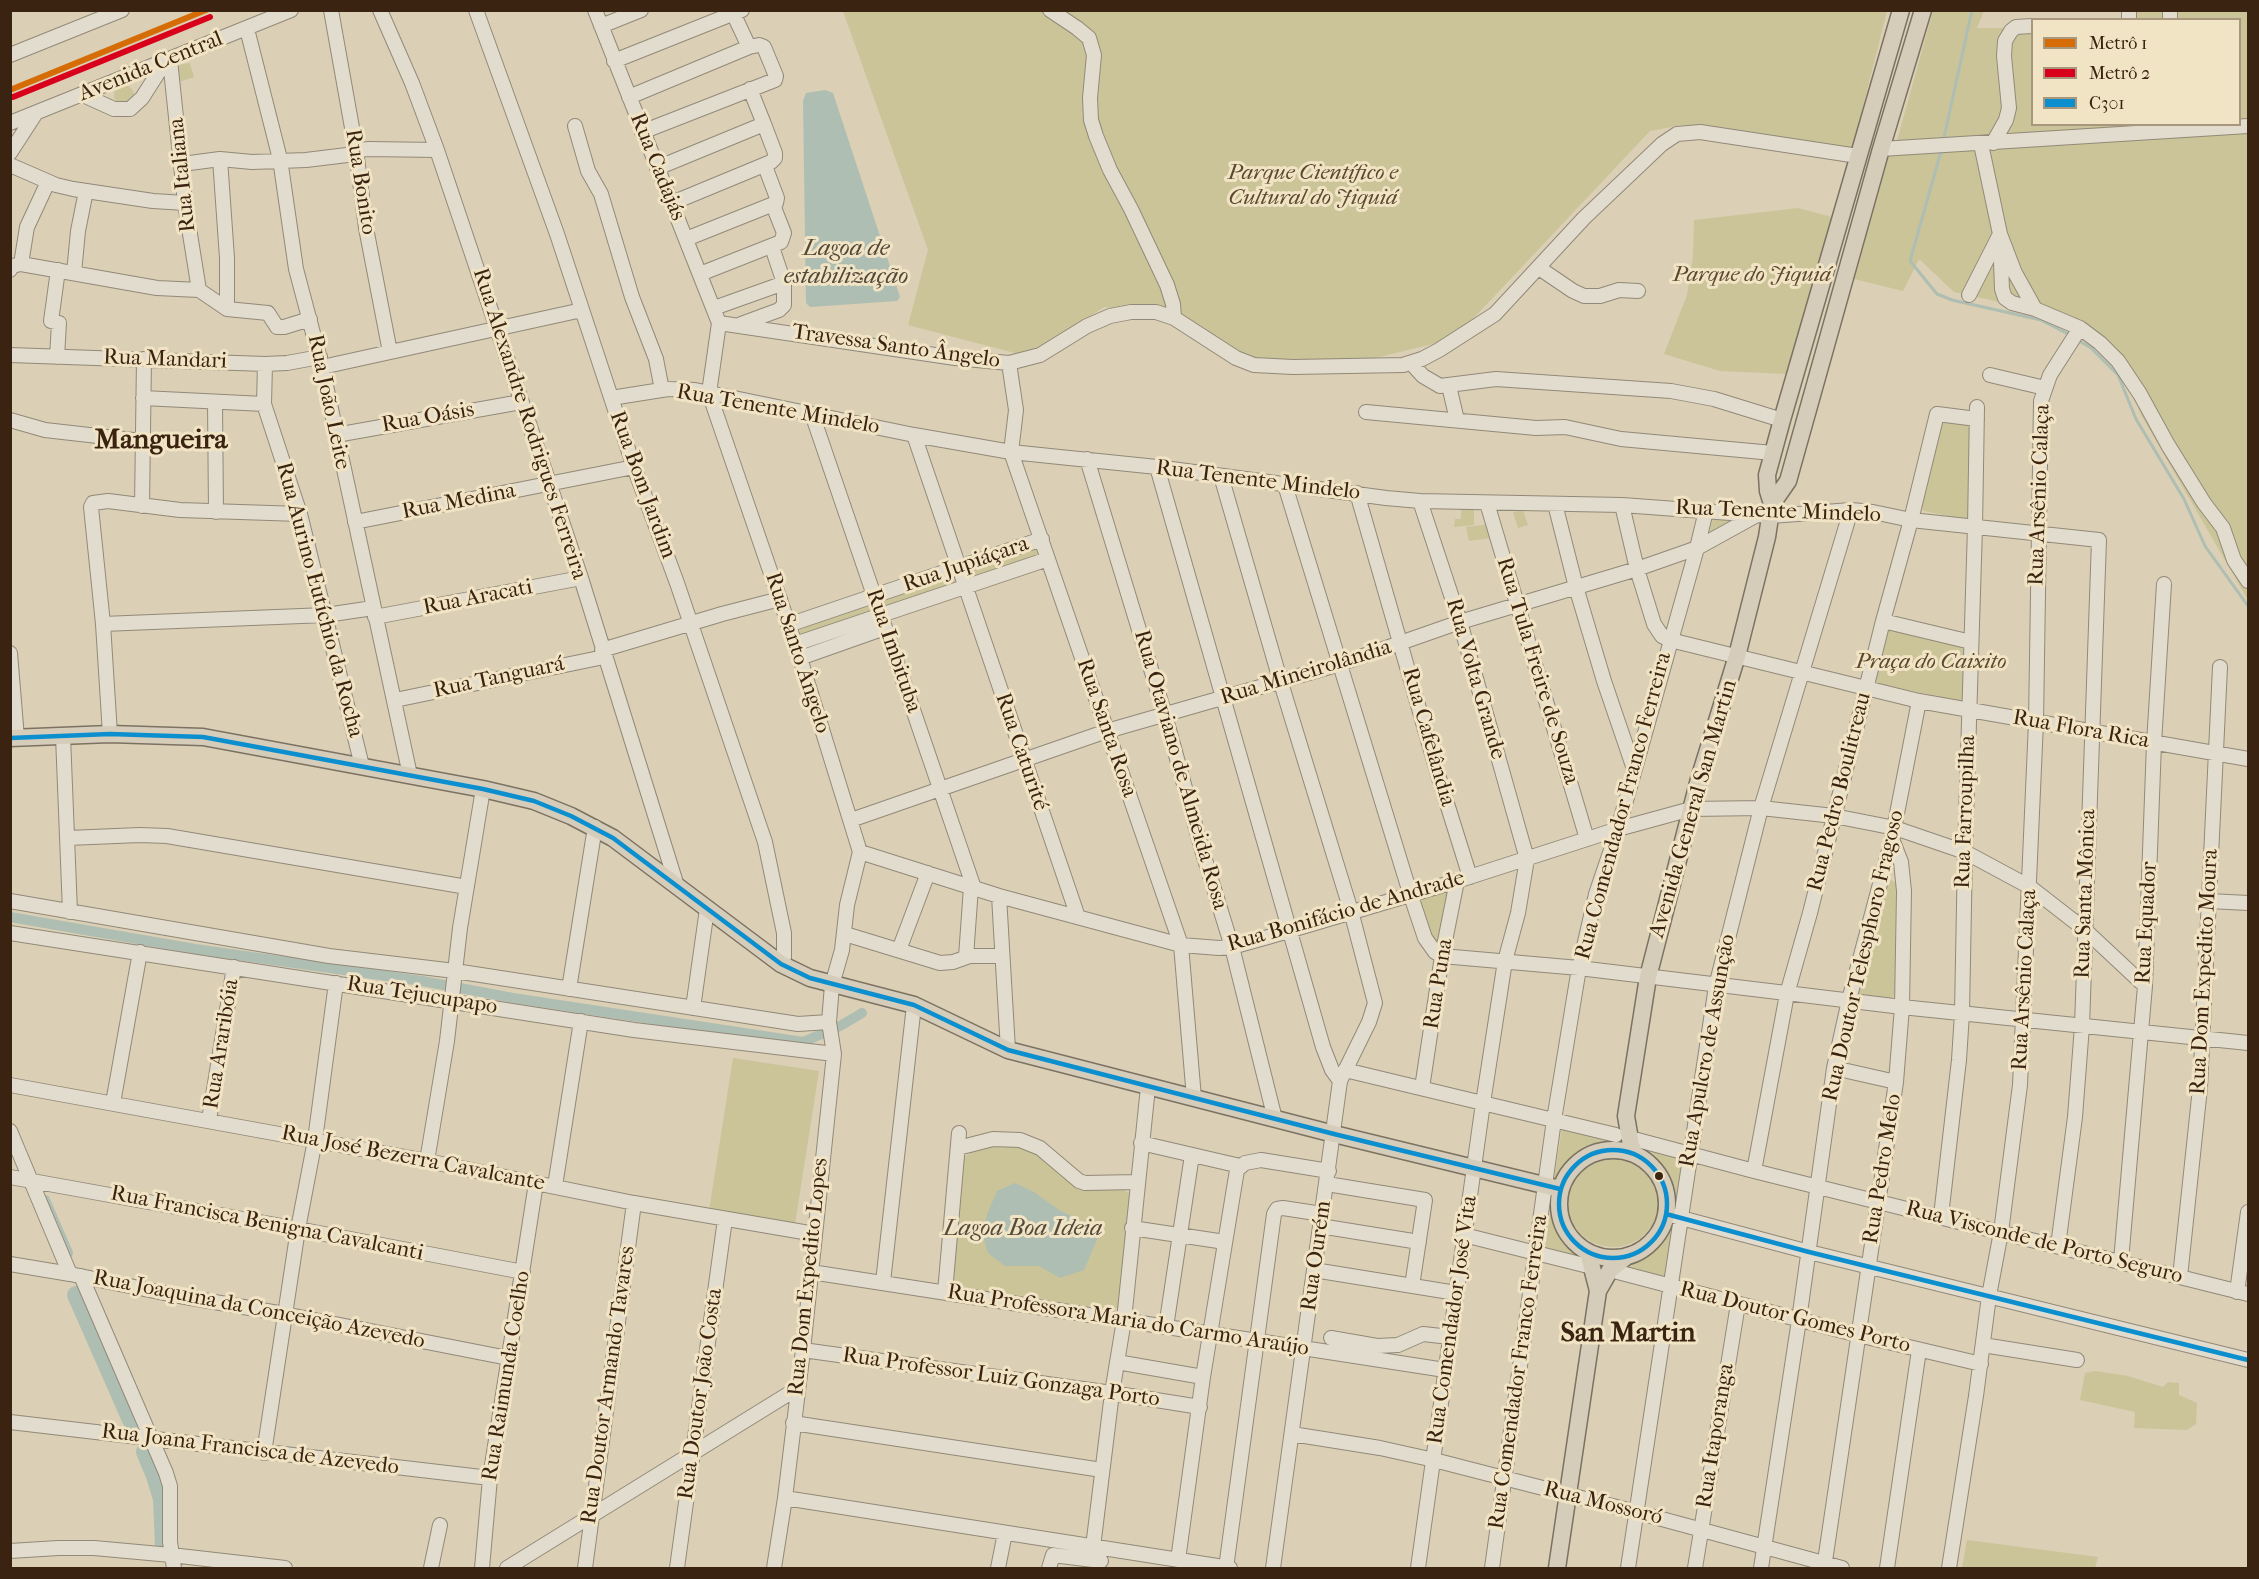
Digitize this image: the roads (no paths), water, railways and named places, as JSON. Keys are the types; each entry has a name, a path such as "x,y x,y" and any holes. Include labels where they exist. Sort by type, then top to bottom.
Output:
{"main road":[{"path":"1766,512 1767,483 1773,453 1901,10"},
{"path":"1766,512 1788,481 1881,149 1923,10"},
{"name":"Avenida General San Martin","path":"1600,1151 1609,1145 1627,1142 1626,1116 1648,977 1691,809 1737,656 1766,512"},
{"path":"14,738 110,734 203,737 483,789 534,801 595,827 643,859 781,964 810,978 914,1005 1008,1050 1334,1134 1552,1187"},
{"path":"1552,1187 1582,1159 1600,1151 1618,1150 1627,1142 1646,1160 1661,1179 1673,1216 1656,1236 1610,1270 1598,1291 1557,1569"},
{"path":"1552,1187 1563,1225 1569,1236 1590,1259 1598,1291"},
{"path":"1590,1259 1627,1256"}],"street":[{"path":"10,55 122,10"},
{"name":"Avenida Central","path":"10,123 291,10"},
{"name":"Rua Bonito","path":"330,10 356,150 366,228 390,352"},
{"name":"Rua Alexandre Rodrigues Ferreira","path":"380,10 408,73 437,150 581,579 677,886"},
{"name":"Rua Bom Jardim","path":"476,10 557,234 634,467 691,624 765,842 784,933 784,957 781,964"},
{"name":"Rua Cadajás","path":"595,10 719,324"},
{"path":"601,26 641,10"},
{"path":"1050,10 1089,38 1094,56 1090,98 1091,120 1110,170 1167,285 1173,304 1174,318"},
{"path":"614,61 738,13 749,47"},
{"path":"2031,26 2016,27 2005,41 2004,56 2009,108 2006,120 1987,144 2000,234 2003,295 2012,303 2035,309 2076,334 2100,343 2128,374 2174,455 2204,503 2223,528 2234,560 2248,581"},
{"name":"Rua João Leite","path":"247,29 280,159 296,269 321,362 410,775"},
{"path":"628,97 749,47 759,45 764,47 776,76 775,80 642,132"},
{"path":"82,95 120,110 130,109 142,98 167,61"},
{"name":"Rua Italiana","path":"167,61 182,164 185,203 199,290"},
{"path":"127,77 142,98"},
{"path":"672,203 765,166 774,160 776,155 750,89"},
{"path":"10,153 36,113"},
{"path":"657,168 764,124"},
{"path":"574,126 588,171 601,194 632,297 656,359 662,390"},
{"path":"1881,149 1987,144 2176,127 2248,126"},
{"name":"Travessa Santo Ângelo","path":"719,324 955,358 1009,363 1040,355 1087,326 1110,316 1146,311 1174,318 1236,358 1264,366 1389,366 1411,363 1439,351 1496,314 1612,190 1662,144 1677,134 1700,132 1858,156"},
{"path":"182,164 220,159 252,162 336,157 356,150 382,148 414,151 437,150"},
{"path":"220,159 227,258 227,309"},
{"path":"10,165 48,182 86,191 185,203"},
{"path":"700,274 781,242 784,236 765,166"},
{"path":"48,182 27,227 16,266 58,270 157,288 199,290 227,309 268,313 277,327 310,319"},
{"path":"74,273 78,231 86,191"},
{"path":"686,239 775,204"},
{"path":"1969,295 2000,234"},
{"path":"2000,234 2012,267 2035,309"},
{"path":"738,325 782,308 785,301 784,283 772,247"},
{"path":"1539,268 1584,296 1600,296 1618,290 1638,291"},
{"path":"57,357 59,323 51,321 58,270"},
{"path":"714,308 784,283"},
{"name":"Rua Mandari","path":"10,355 266,364 321,362 390,352 582,310"},
{"name":"Rua Santo Ângelo","path":"719,324 709,393 800,658 860,852 847,905 842,950 832,985"},
{"name":"Rua Arsênio Calaça","path":"1949,1569 1981,1364 1989,1296 2001,1232 2020,1084 2036,722 2041,401 2059,359 2076,334"},
{"path":"142,506 144,359"},
{"name":"Rua Santa Rosa","path":"1009,363 1016,410 1011,452 1180,945 1194,1098"},
{"path":"1411,363 1434,385 1449,386 1496,380 1671,391 1714,399 1782,420"},
{"name":"Rua Aurino Eutíchio da Rocha","path":"266,364 264,404 300,513 327,615 362,766"},
{"name":"Rua Arsênio Calaça","path":"1990,375 2045,388"},
{"path":"1449,386 1456,420"},
{"name":"Rua Tenente Mindelo","path":"611,399 677,389 709,393 914,435 1011,452 1156,467 1420,501 1622,506 1706,511 1851,510 1882,513 1911,520 2099,540"},
{"path":"143,398 264,404"},
{"name":"Rua Mandari","path":"215,402 216,512"},
{"name":"Rua Oásis","path":"336,435 521,402"},
{"path":"1366,412 1536,428 1565,427 1621,439 1773,453"},
{"name":"Rua Pedro Boulitreau","path":"1754,1171 1787,994 1810,913 1937,414 1977,413"},
{"name":"Rua Farroupilha","path":"1941,1216 1958,1070 1962,1013 1976,527 1977,413"},
{"name":"Rua Imbituba","path":"812,414 973,887"},
{"path":"10,420 45,430 142,441"},
{"path":"914,435 958,568"},
{"name":"Rua Otaviano de Almeida Rosa","path":"1086,459 1165,715 1202,850 1232,947 1275,1119"},
{"name":"Rua Medina","path":"355,522 634,467"},
{"path":"1156,467 1323,1047 1332,1070 1343,1075"},
{"name":"Rua Ourém","path":"1221,476 1351,911 1375,1003 1373,1012 1343,1075 1273,1569"},
{"path":"1285,485 1410,893 1427,942 1435,952 1442,956 1579,968 1902,1007 2248,1043"},
{"name":"Rua Cafelândia","path":"1357,493 1439,778 1464,879"},
{"path":"110,734 103,624 91,507 93,503 102,501 216,512 300,513"},
{"name":"Rua Volta Grande","path":"1420,501 1460,622 1527,859"},
{"name":"Rua Tula Freire de Souza","path":"1487,503 1587,839"},
{"path":"1555,504 1576,587 1604,681 1634,769"},
{"path":"1622,506 1637,569 1654,624 1662,636 1670,640"},
{"name":"Rua Apulcro de Assunção","path":"1628,1569 1670,1285 1673,1216 1689,1154 1716,986 1761,808 1851,510"},
{"name":"Rua Comendador Franco Ferreira","path":"1492,1569 1537,1253 1552,1187 1554,1120 1579,968 1596,894 1618,829 1706,511"},
{"name":"Rua Mineirolândia","path":"851,820 1107,731 1281,683 1460,622 1637,569 1697,548 1766,512"},
{"name":"Rua Jupiáçara","path":"788,625 1042,539"},
{"name":"Rua Santa Mônica","path":"2058,1246 2075,1117 2082,1026 2099,540"},
{"name":"Rua Jupiáçara","path":"800,658 965,587 1048,559"},
{"name":"Rua Caturité","path":"958,568 1078,917"},
{"name":"Rua Aracati","path":"103,624 374,613 581,579"},
{"name":"Rua Equador","path":"2121,1261 2145,986 2154,743 2164,584"},
{"name":"Rua Tanguará","path":"395,700 603,653 691,624 780,599"},
{"path":"1883,621 1971,642"},
{"name":"Rua Jupiáçara","path":"795,644 883,622"},
{"name":"Rua Flora Rica","path":"1670,640 1919,701 2248,759"},
{"path":"10,653 14,738"},
{"name":"Rua Dom Expedito Moura","path":"2180,1277 2200,1088 2220,667"},
{"name":"Rua Doutor Telesphoro Fragoso","path":"1761,1569 1834,1068 1849,999 1894,833 1919,701"},
{"path":"63,736 70,912"},
{"path":"428,1161 483,789"},
{"name":"Rua Bonifácio de Andrade","path":"860,852 999,896 1180,945 1219,948 1232,947 1464,879 1618,829 1691,809 1761,808 1834,816 1965,852 2030,887 2084,929 2145,986"},
{"path":"569,989 595,827"},
{"name":"Rua Pedro Melo","path":"1824,1566 1896,1082 1902,1007 1903,876 1894,833"},
{"path":"68,838 167,836 467,887"},
{"path":"643,859 657,858 661,854 664,843"},
{"name":"Rua Comendador José Vita","path":"1418,1569 1473,1168 1505,961 1518,913 1527,859"},
{"path":"899,950 928,873"},
{"name":"Rua Puna","path":"1422,1088 1442,956 1464,879"},
{"path":"966,957 973,887"},
{"path":"999,896 1008,1050"},
{"name":"Rua Tejucupapo","path":"10,901 329,956 798,1024 829,1024"},
{"path":"2209,901 2248,903"},
{"path":"693,1008 707,909"},
{"name":"Rua Tejucupapo","path":"10,933 336,983 452,998 633,1030 833,1047"},
{"path":"845,934 940,963 979,955 1002,956"},
{"path":"113,1103 140,952"},
{"name":"Rua Araribóia","path":"209,1120 234,967"},
{"path":"264,1453 284,1314 315,1140 336,983"},
{"name":"Rua Dom Expedito Lopes","path":"774,1569 785,1498 815,1234 833,1047 829,1024 832,985"},
{"path":"883,1282 914,1005"},
{"path":"555,1186 581,1021"},
{"path":"1834,1068 1896,1082"},
{"name":"Rua Visconde de Porto Seguro","path":"1343,1075 1422,1088 1554,1120 1627,1142 1689,1154 2243,1293"},
{"name":"Rua José Bezerra Cavalcante","path":"10,1085 428,1161 634,1203 815,1234"},
{"path":"1099,1556 1102,1470 1124,1320 1148,1087"},
{"path":"10,1131 166,1473 170,1486 172,1562"},
{"path":"945,1292 959,1133"},
{"path":"958,1148 993,1139 1020,1140 1040,1148 1082,1183 1137,1182"},
{"path":"1141,1143 1240,1166"},
{"path":"1166,1327 1192,1155"},
{"path":"1178,1560 1203,1377 1236,1176 1240,1166 1261,1160 1425,1200 1412,1286"},
{"name":"Rua Francisca Benigna Cavalcanti","path":"10,1177 523,1272"},
{"name":"Rua Raimunda Coelho","path":"482,1569 490,1478 536,1183"},
{"name":"Rua Doutor Armando Tavares","path":"585,1569 634,1203"},
{"path":"1048,1569 1050,1558 1056,1555 1178,1560 1228,1568 1256,1341 1275,1211 1283,1208 1321,1220 1419,1242"},
{"path":"2243,1293 2248,1212"},
{"path":"1673,1216 1867,1267 2248,1360"},
{"name":"Rua Doutor João Costa","path":"677,1569 725,1219"},
{"path":"1132,1228 1225,1242"},
{"path":"1464,1235 1537,1253 1590,1259"},
{"name":"Rua Joaquina da Conceição Azevedo","path":"10,1264 508,1358"},
{"path":"1314,1270 1456,1293"},
{"name":"Rua Doutor Gomes Porto","path":"1610,1270 1858,1335 1981,1364"},
{"name":"Rua Professora Maria do Carmo Araújo","path":"811,1272 1445,1370"},
{"name":"Rua Itaporanga","path":"1695,1569 1738,1304"},
{"path":"1331,1338 1377,1346 1398,1345 1423,1334 1450,1337"},
{"path":"1983,1345 2077,1360"},
{"name":"Rua Professor Luiz Gonzaga Porto","path":"803,1350 1200,1407"},
{"path":"1887,1569 1919,1350"},
{"path":"1117,1362 1203,1377"},
{"path":"507,1569 798,1388"},
{"name":"Rua Joana Francisca de Azevedo","path":"10,1422 490,1478"},
{"path":"793,1423 1102,1470"},
{"name":"Rua Mossoró","path":"1292,1434 1380,1448 1434,1460 1636,1512 1824,1566 1842,1569"},
{"path":"785,1498 1005,1533 1099,1556"},
{"path":"431,1569 440,1525"},
{"path":"998,1569 1005,1533"},
{"path":"10,1551 94,1548 172,1562 285,1569"}],"water":[{"name":"Lagoa de estabilização","path":"825,90 833,93 900,297 897,301 810,307 806,303 803,101 806,93"},
{"name":"Lagoa Boa Ideia","path":"1015,1183 1034,1192 1059,1210 1088,1224 1098,1237 1084,1270 1060,1278 1039,1266 1005,1266 988,1253 982,1232 988,1212 997,1191"}],"waterway":[{"path":"1943,142 1972,10"},
{"path":"1942,148 1910,261 1937,294 1952,300 2041,320 2070,335"},
{"path":"2078,340 2091,348 2118,375 2136,419 2184,499 2205,546 2248,606"},
{"path":"10,917 195,949 422,981 513,998 803,1042 840,1026 862,1013"},
{"path":"45,1200 68,1253"},
{"path":"76,1295 131,1420"},
{"path":"145,1452 162,1499 164,1545"}],"metro line":[{"name":"1","path":"10,90 206,10"},
{"name":"2","path":"13,97 210,17"}],"district":[{"name":"Mangueira","path":"161,441"},
{"name":"San Martin","path":"1628,1334"}],"park label":[{"name":"Parque Científico e Cultural do Jiquiá","path":"1313,186"},
{"name":"Parque do Jiquiá","path":"1752,276"},
{"name":"Praça do Caixito","path":"1931,663"}]}
